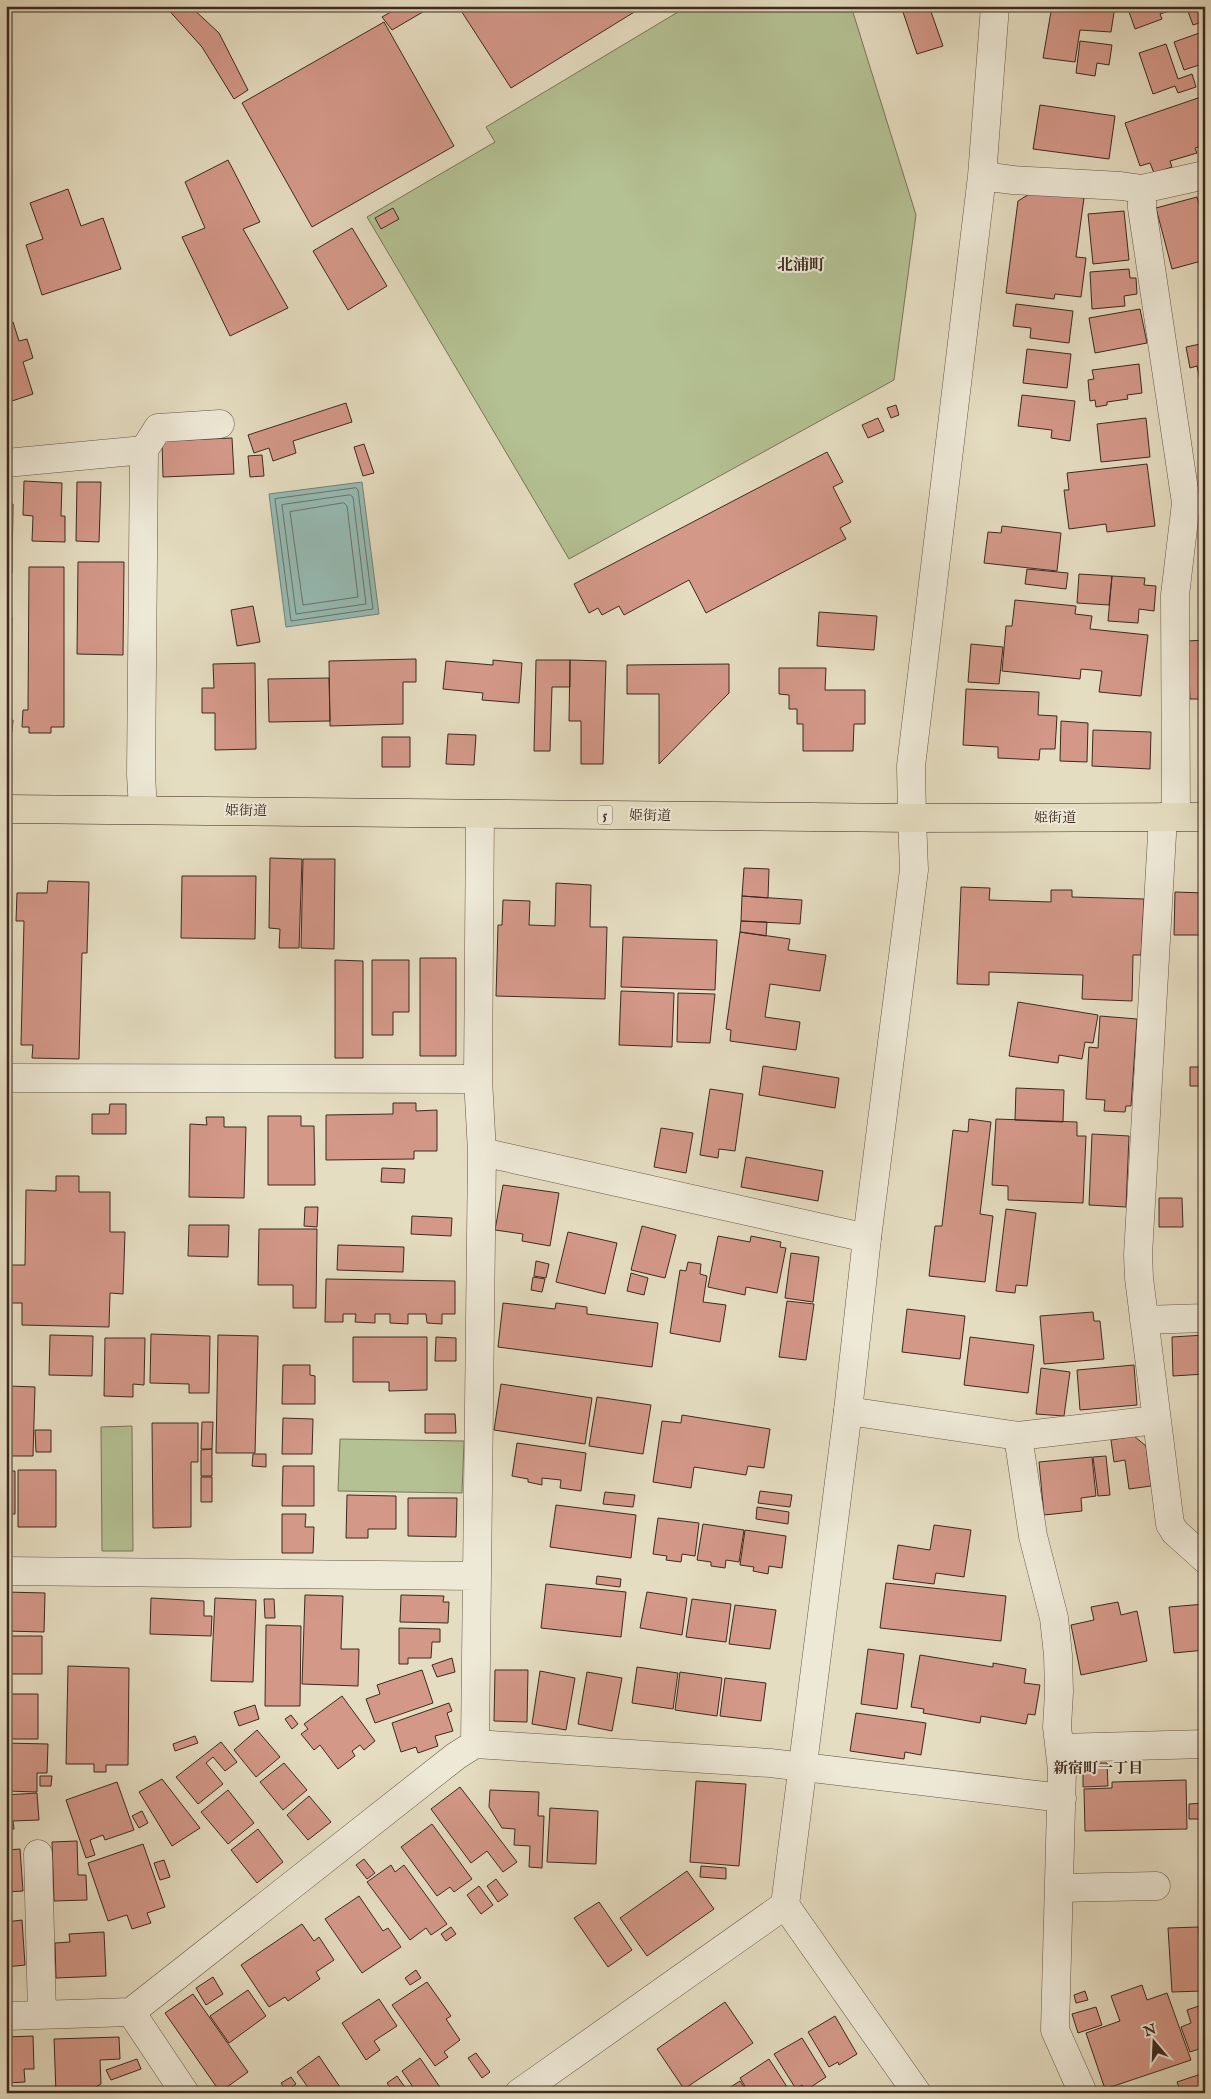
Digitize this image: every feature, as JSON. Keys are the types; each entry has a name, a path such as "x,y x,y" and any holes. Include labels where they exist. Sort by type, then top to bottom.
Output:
{"main road":[{"name":"姫街道","path":"6,809 912,818 1205,817"}],"street":[{"path":"917,2093 785,1905 914,870 911,766 982,176 995,6"},
{"path":"982,176 1013,180 1121,186 1142,190 1205,175"},
{"path":"1142,190 1142,208 1186,503 1175,595 1170,817 1138,1255 1144,1320 1170,1524 1175,1532 1205,1559"},
{"path":"143,810 144,450 158,428 220,424"},
{"path":"6,464 144,450"},
{"path":"475,1744 482,1152 478,1079 480,814"},
{"path":"6,1078 478,1079"},
{"path":"482,1152 867,1238"},
{"path":"1144,1320 1205,1318"},
{"path":"848,1411 1018,1436 1156,1420"},
{"path":"1018,1436 1033,1536 1054,1618 1058,1655 1059,1692 1057,1727 1060,1748 1062,1798 1055,2030 1083,2093"},
{"path":"6,1571 476,1576"},
{"path":"6,2016 131,2012 456,1756 475,1744 803,1766 1062,1798"},
{"path":"1060,1748 1205,1744"},
{"path":"38,1854 42,2015"},
{"path":"1059,1888 1156,1886"},
{"path":"519,2093 785,1905"},
{"path":"131,2012 185,2093"}],"green space":[{"path":"688,6 851,6 916,215 894,380 569,559 367,217 495,142 486,127"},
{"path":"132,1426 133,1551 102,1551 101,1427"},
{"path":"340,1439 464,1441 462,1493 338,1491"}],"water":[{"path":"362,482 379,614 286,627 269,494"}],"building":[{"path":"165,6 190,6 219,33 248,90 234,99 202,47"},
{"path":"401,6 433,6 392,30 382,17"},
{"path":"458,6 644,6 511,88"},
{"path":"901,6 929,6 943,46 917,54"},
{"path":"1052,6 1115,6 1111,32 1080,30 1075,62 1043,58"},
{"path":"1127,6 1170,6 1172,10 1160,14 1162,19 1135,29"},
{"path":"1186,6 1205,6 1205,21 1193,25"},
{"path":"384,22 454,146 312,227 242,103"},
{"path":"1205,31 1205,63 1184,70 1174,42"},
{"path":"1080,41 1112,45 1109,65 1097,63 1095,76 1076,73"},
{"path":"1166,44 1178,79 1192,74 1196,87 1178,93 1175,86 1153,94 1139,53"},
{"path":"1201,97 1205,108 1205,145 1195,148 1197,153 1170,161 1172,167 1154,173 1150,163 1140,166 1125,123"},
{"path":"1040,105 1115,116 1109,159 1033,149"},
{"path":"228,160 260,222 243,229 288,308 230,336 182,237 205,228 185,182"},
{"path":"68,189 81,226 103,218 121,269 42,295 26,245 43,239 30,203"},
{"path":"1034,191 1084,198 1076,257 1086,258 1081,297 1055,294 1054,299 1006,293 1018,201"},
{"path":"1197,197 1205,225 1205,260 1172,269 1156,208"},
{"path":"393,208 399,219 381,229 375,218"},
{"path":"1124,211 1129,260 1093,264 1088,214"},
{"path":"352,228 387,286 348,310 313,251"},
{"path":"1129,269 1130,278 1136,278 1137,294 1124,296 1125,306 1092,309 1090,272"},
{"path":"1016,304 1073,311 1069,343 1030,338 1031,328 1013,326"},
{"path":"1140,309 1147,343 1095,353 1089,318"},
{"path":"13,322 19,341 27,339 33,358 23,362 33,394 6,403 6,324"},
{"path":"1205,343 1205,380 1200,381 1197,366 1190,368 1186,347"},
{"path":"1027,349 1071,354 1067,388 1023,383"},
{"path":"1139,364 1142,393 1127,395 1128,399 1107,402 1107,405 1096,407 1095,400 1090,401 1088,380 1094,379 1092,370"},
{"path":"1022,395 1075,401 1070,441 1051,438 1052,430 1018,426"},
{"path":"346,403 352,422 293,441 296,453 273,461 269,448 254,453 248,435"},
{"path":"896,405 899,415 891,418 887,408"},
{"path":"878,418 884,431 868,438 862,425"},
{"path":"1146,418 1150,457 1101,462 1097,424"},
{"path":"232,438 234,474 163,477 162,441"},
{"path":"364,444 374,473 363,476 354,447"},
{"path":"827,452 843,482 833,487 851,522 840,528 846,539 706,613 689,580 624,615 619,606 602,615 598,608 589,613 574,584"},
{"path":"262,455 264,476 250,477 248,456"},
{"path":"1147,464 1155,526 1107,532 1106,524 1069,529 1064,490 1069,490 1067,473"},
{"path":"24,481 62,483 61,516 65,516 65,542 32,541 33,516 23,515"},
{"path":"77,482 101,482 99,542 76,541"},
{"path":"6,504 13,504 12,573 6,573"},
{"path":"1002,526 1061,533 1057,571 984,563 988,532 1001,533"},
{"path":"78,562 124,562 123,655 77,654"},
{"path":"29,567 64,567 64,727 51,727 51,733 29,733 29,727 22,727 23,710 28,710"},
{"path":"1027,569 1068,573 1066,589 1025,584"},
{"path":"1079,574 1112,576 1109,605 1077,603"},
{"path":"1112,576 1145,578 1144,585 1156,586 1154,611 1139,609 1138,623 1108,621"},
{"path":"1015,600 1076,606 1075,614 1092,616 1090,629 1148,635 1141,696 1099,692 1102,671 1081,669 1080,679 1002,671 1006,626 1012,626"},
{"path":"253,606 260,642 237,646 231,610"},
{"path":"819,612 877,616 874,650 817,646"},
{"path":"6,617 12,617 11,682 6,682"},
{"path":"1205,640 1205,699 1190,699 1188,641"},
{"path":"971,644 1003,647 999,684 968,682"},
{"path":"416,659 416,682 403,682 403,724 330,726 329,661"},
{"path":"493,660 522,663 519,703 482,700 483,693 443,689 446,661 493,665"},
{"path":"536,660 570,660 570,687 552,687 550,751 534,751"},
{"path":"570,660 606,661 603,764 581,764 581,721 569,721"},
{"path":"255,663 256,749 215,750 215,713 202,713 202,688 214,688 213,664"},
{"path":"729,664 729,693 659,764 659,694 627,694 627,665"},
{"path":"779,668 826,668 825,690 865,690 865,724 854,724 853,751 803,751 803,724 797,724 797,709 789,709 789,695 779,694"},
{"path":"329,678 330,721 269,722 268,679"},
{"path":"966,689 1039,692 1038,715 1057,716 1055,749 1040,749 1039,760 998,758 998,747 963,745"},
{"path":"6,720 13,720 12,732 6,732"},
{"path":"1061,721 1088,723 1087,762 1060,761"},
{"path":"1093,730 1151,732 1150,769 1092,766"},
{"path":"448,734 476,735 474,765 446,764"},
{"path":"382,737 410,737 410,767 382,767"},
{"path":"270,858 302,859 299,948 279,948 280,929 269,928"},
{"path":"303,859 335,859 334,949 301,948"},
{"path":"744,868 769,869 768,898 742,896"},
{"path":"182,876 256,876 255,939 181,938"},
{"path":"48,881 89,882 87,953 82,953 79,1059 32,1058 33,1045 21,1045 24,921 16,921 17,893 47,893"},
{"path":"556,883 591,885 590,927 607,927 605,999 496,996 498,925 502,925 503,900 530,901 529,925 555,926"},
{"path":"961,887 990,888 989,900 1051,902 1051,890 1072,890 1072,897 1144,899 1141,955 1133,955 1132,1001 1082,999 1083,975 989,972 989,985 957,984"},
{"path":"1175,892 1205,893 1205,935 1174,935"},
{"path":"742,896 802,900 800,924 741,921"},
{"path":"741,921 767,922 766,936 740,932"},
{"path":"740,932 790,939 788,950 826,955 820,991 770,984 765,1017 800,1022 796,1050 730,1041 731,1030 726,1029"},
{"path":"623,937 717,940 715,990 621,987"},
{"path":"420,958 456,958 456,1056 420,1056"},
{"path":"335,960 363,961 363,1058 335,1058"},
{"path":"372,960 409,960 409,1012 393,1012 393,1035 372,1035"},
{"path":"621,991 674,993 672,1047 619,1045"},
{"path":"678,993 715,994 710,1043 677,1042"},
{"path":"1018,1002 1098,1015 1093,1043 1085,1042 1082,1059 1059,1055 1058,1063 1009,1056"},
{"path":"1100,1016 1137,1019 1131,1106 1126,1106 1125,1112 1104,1111 1105,1100 1086,1099 1089,1047 1098,1048"},
{"path":"763,1066 839,1078 835,1108 759,1095"},
{"path":"1190,1067 1205,1067 1205,1086 1190,1086"},
{"path":"1016,1088 1064,1090 1063,1122 1015,1120"},
{"path":"710,1089 743,1094 735,1151 719,1149 718,1158 700,1155"},
{"path":"393,1103 416,1103 416,1111 437,1110 437,1151 414,1151 414,1159 326,1160 326,1115 393,1114"},
{"path":"110,1104 126,1104 126,1134 92,1134 92,1114 109,1114"},
{"path":"268,1116 301,1116 301,1126 314,1126 315,1185 268,1185"},
{"path":"206,1117 224,1117 224,1127 246,1127 244,1198 189,1197 190,1124 207,1125"},
{"path":"969,1119 991,1122 980,1214 993,1216 985,1282 929,1276 935,1226 942,1226 953,1130 968,1132"},
{"path":"996,1119 1077,1122 1077,1136 1086,1136 1083,1203 1008,1200 1008,1186 992,1185"},
{"path":"661,1128 693,1133 686,1173 654,1167"},
{"path":"1092,1134 1129,1136 1126,1207 1089,1205"},
{"path":"746,1157 823,1171 818,1201 741,1187"},
{"path":"382,1168 405,1169 404,1183 381,1182"},
{"path":"56,1176 79,1176 79,1192 110,1192 110,1232 125,1232 123,1294 110,1293 109,1327 22,1325 22,1303 6,1303 6,1265 25,1265 26,1190 56,1191"},
{"path":"503,1185 559,1193 550,1246 522,1241 523,1234 495,1230"},
{"path":"1159,1198 1182,1198 1183,1227 1159,1227"},
{"path":"305,1207 318,1207 317,1227 304,1226"},
{"path":"1006,1209 1036,1213 1027,1286 1016,1285 1015,1293 996,1291"},
{"path":"412,1216 452,1218 451,1236 411,1234"},
{"path":"189,1225 229,1225 228,1257 188,1256"},
{"path":"642,1226 676,1235 665,1278 631,1270"},
{"path":"259,1229 317,1229 316,1308 293,1308 293,1285 258,1285"},
{"path":"568,1232 617,1243 605,1294 556,1282"},
{"path":"718,1236 750,1242 751,1236 781,1242 780,1247 786,1248 777,1293 746,1287 745,1295 708,1287"},
{"path":"338,1245 404,1247 403,1272 337,1270"},
{"path":"791,1253 819,1257 813,1302 785,1298"},
{"path":"536,1261 549,1264 546,1278 534,1276"},
{"path":"688,1262 701,1264 700,1274 707,1276 703,1302 726,1305 720,1342 670,1333 680,1270 686,1271"},
{"path":"631,1273 648,1278 644,1295 627,1291"},
{"path":"533,1277 545,1279 542,1292 531,1290"},
{"path":"326,1279 455,1281 455,1314 442,1314 442,1324 427,1323 426,1314 408,1314 408,1324 390,1323 390,1314 375,1314 375,1323 355,1322 356,1314 343,1314 343,1322 325,1322"},
{"path":"787,1301 814,1304 806,1360 779,1357"},
{"path":"503,1303 555,1309 556,1303 587,1307 587,1314 658,1323 652,1367 498,1347"},
{"path":"907,1309 965,1316 960,1359 902,1352"},
{"path":"1093,1312 1094,1321 1100,1321 1104,1359 1044,1364 1040,1316"},
{"path":"151,1334 210,1336 209,1393 189,1393 189,1384 150,1383"},
{"path":"50,1335 93,1336 92,1376 49,1375"},
{"path":"218,1335 258,1336 255,1453 216,1453"},
{"path":"1205,1335 1205,1374 1173,1376 1172,1337"},
{"path":"353,1337 427,1337 427,1390 389,1391 389,1382 353,1382"},
{"path":"436,1337 456,1338 456,1361 435,1361"},
{"path":"970,1337 1034,1345 1028,1393 964,1385"},
{"path":"105,1338 145,1338 144,1385 133,1384 133,1397 104,1396"},
{"path":"283,1365 310,1365 310,1375 315,1376 315,1404 282,1404"},
{"path":"1134,1365 1137,1405 1080,1410 1077,1370"},
{"path":"1041,1368 1070,1372 1064,1416 1036,1414"},
{"path":"6,1373 10,1373 9,1386 35,1387 33,1456 6,1456"},
{"path":"501,1384 592,1398 585,1444 494,1430"},
{"path":"597,1397 651,1405 643,1454 589,1446"},
{"path":"425,1414 455,1414 456,1433 425,1433"},
{"path":"682,1415 770,1429 764,1468 748,1466 746,1475 694,1467 691,1488 653,1482 662,1421 681,1423"},
{"path":"283,1418 313,1419 312,1454 282,1454"},
{"path":"202,1422 213,1422 212,1449 201,1449"},
{"path":"152,1423 198,1423 198,1462 191,1462 191,1527 153,1528"},
{"path":"35,1430 51,1430 51,1452 36,1452"},
{"path":"1134,1436 1146,1446 1151,1486 1129,1489 1125,1460 1114,1462 1111,1440"},
{"path":"517,1443 586,1453 581,1491 560,1488 561,1480 542,1478 542,1485 528,1482 528,1479 512,1476"},
{"path":"212,1449 212,1476 201,1476 201,1450"},
{"path":"253,1454 266,1454 266,1467 252,1466"},
{"path":"1106,1456 1110,1495 1098,1496 1093,1457"},
{"path":"1092,1457 1096,1496 1081,1498 1082,1511 1044,1515 1039,1462"},
{"path":"283,1466 314,1466 314,1506 282,1506"},
{"path":"18,1470 56,1470 56,1527 18,1527"},
{"path":"6,1471 15,1471 15,1514 6,1514"},
{"path":"201,1477 212,1477 212,1502 201,1502"},
{"path":"760,1491 792,1495 790,1507 758,1503"},
{"path":"605,1492 635,1495 633,1507 603,1504"},
{"path":"347,1495 396,1496 396,1529 368,1529 368,1538 346,1538"},
{"path":"408,1498 457,1498 456,1537 408,1536"},
{"path":"556,1505 636,1515 631,1558 550,1547"},
{"path":"757,1507 789,1512 788,1524 756,1519"},
{"path":"282,1514 306,1514 305,1527 314,1527 313,1553 282,1553"},
{"path":"658,1518 699,1523 695,1556 682,1554 681,1562 666,1560 667,1556 653,1554"},
{"path":"703,1524 744,1530 739,1562 726,1560 725,1568 711,1566 711,1562 697,1560"},
{"path":"934,1525 971,1530 964,1577 936,1573 934,1584 893,1579 898,1545 930,1550"},
{"path":"745,1530 786,1536 782,1568 769,1566 768,1574 753,1571 754,1567 740,1565"},
{"path":"597,1576 621,1579 620,1587 596,1584"},
{"path":"886,1583 1006,1596 1001,1641 880,1628"},
{"path":"546,1584 626,1592 621,1637 541,1628"},
{"path":"6,1592 45,1593 44,1632 6,1631"},
{"path":"647,1592 687,1598 682,1635 640,1628"},
{"path":"305,1595 343,1596 341,1649 359,1649 358,1686 302,1684"},
{"path":"401,1595 444,1596 443,1602 449,1602 448,1623 400,1622"},
{"path":"151,1598 204,1601 204,1616 212,1616 211,1636 150,1634"},
{"path":"215,1598 256,1600 253,1682 211,1681"},
{"path":"264,1599 274,1599 275,1618 265,1618"},
{"path":"692,1599 731,1604 726,1642 686,1637"},
{"path":"1118,1602 1121,1615 1137,1611 1147,1661 1081,1675 1071,1625 1094,1620 1091,1607"},
{"path":"1205,1604 1205,1650 1174,1653 1169,1607"},
{"path":"735,1605 776,1610 770,1649 729,1644"},
{"path":"266,1625 301,1626 300,1706 265,1706"},
{"path":"399,1628 440,1629 440,1642 432,1642 431,1658 408,1658 408,1664 399,1664"},
{"path":"6,1636 42,1636 42,1674 6,1674"},
{"path":"868,1649 904,1654 897,1709 861,1704"},
{"path":"920,1655 993,1667 993,1663 1026,1669 1024,1683 1040,1685 1035,1715 1028,1714 1026,1724 981,1716 980,1723 923,1713 924,1709 911,1707"},
{"path":"452,1658 455,1672 437,1677 432,1665"},
{"path":"68,1666 129,1668 128,1765 106,1765 106,1772 94,1772 94,1764 66,1764"},
{"path":"637,1667 678,1673 673,1709 632,1703"},
{"path":"422,1670 433,1703 375,1723 366,1699 380,1694 377,1685"},
{"path":"495,1670 528,1670 527,1722 494,1721"},
{"path":"540,1671 575,1678 566,1730 532,1724"},
{"path":"587,1672 622,1678 612,1731 578,1724"},
{"path":"680,1672 722,1678 717,1716 675,1710"},
{"path":"725,1678 766,1683 761,1721 720,1716"},
{"path":"6,1694 38,1694 38,1739 6,1739"},
{"path":"342,1696 375,1741 364,1750 360,1745 352,1751 355,1756 338,1769 320,1745 314,1750 301,1734 308,1729 304,1724"},
{"path":"449,1703 452,1711 447,1713 453,1731 435,1736 438,1746 418,1753 416,1747 401,1752 392,1723"},
{"path":"255,1705 259,1719 239,1726 234,1712"},
{"path":"856,1713 926,1723 921,1755 905,1752 904,1759 850,1751"},
{"path":"291,1715 298,1724 292,1729 285,1719"},
{"path":"257,1730 280,1757 256,1777 234,1750"},
{"path":"195,1736 198,1743 175,1751 173,1744"},
{"path":"221,1742 237,1762 225,1771 213,1757 206,1763 223,1784 198,1804 176,1777"},
{"path":"6,1743 48,1744 47,1773 37,1773 37,1792 6,1791"},
{"path":"284,1763 307,1790 283,1810 260,1782"},
{"path":"1083,1763 1107,1763 1108,1786 1083,1787"},
{"path":"40,1776 52,1776 51,1786 40,1786"},
{"path":"162,1779 200,1828 172,1846 139,1792"},
{"path":"1186,1780 1187,1829 1085,1831 1084,1789 1112,1788 1112,1782"},
{"path":"696,1781 746,1784 739,1866 690,1862"},
{"path":"117,1782 134,1830 105,1840 103,1835 90,1840 95,1855 86,1858 66,1800"},
{"path":"460,1787 517,1862 503,1872 487,1851 471,1863 431,1809"},
{"path":"228,1790 254,1823 228,1844 201,1812"},
{"path":"490,1790 539,1792 538,1816 544,1816 542,1868 529,1867 530,1846 514,1845 515,1829 502,1828 489,1807"},
{"path":"37,1793 39,1820 13,1821 14,1829 6,1829 6,1795"},
{"path":"309,1796 331,1822 308,1840 287,1815"},
{"path":"1205,1803 1205,1819 1189,1819 1189,1804"},
{"path":"550,1808 598,1811 596,1864 547,1862"},
{"path":"142,1811 148,1823 139,1828 132,1816"},
{"path":"432,1824 472,1879 454,1892 450,1887 437,1896 401,1847"},
{"path":"258,1829 283,1862 257,1883 231,1850"},
{"path":"77,1841 78,1875 86,1875 87,1900 54,1901 52,1842"},
{"path":"143,1844 165,1907 147,1913 151,1923 132,1929 127,1915 108,1921 88,1863"},
{"path":"20,1849 23,1891 6,1892 6,1850"},
{"path":"364,1859 375,1873 367,1879 356,1865"},
{"path":"164,1860 170,1877 160,1880 154,1863"},
{"path":"391,1865 395,1872 404,1865 447,1924 431,1935 426,1928 410,1940 367,1882"},
{"path":"701,1866 726,1868 726,1879 700,1877"},
{"path":"687,1871 714,1909 647,1956 620,1918"},
{"path":"496,1879 508,1895 498,1902 487,1886"},
{"path":"479,1886 493,1905 481,1914 467,1895"},
{"path":"359,1896 383,1931 388,1928 401,1947 362,1973 325,1919"},
{"path":"599,1902 632,1950 608,1967 574,1918"},
{"path":"22,1920 25,1965 6,1967 6,1922"},
{"path":"302,1924 314,1941 319,1937 334,1960 316,1972 320,1979 288,2001 285,1997 269,2007 241,1965"},
{"path":"451,1927 456,1934 446,1941 441,1934"},
{"path":"1199,1927 1199,1934 1205,1934 1205,1954 1200,1954 1202,1991 1172,1992 1168,1928"},
{"path":"104,1932 106,1976 56,1978 55,1943 70,1942 69,1934"},
{"path":"416,1970 421,1978 410,1985 405,1978"},
{"path":"213,1977 223,1994 206,2005 196,1988"},
{"path":"427,1982 451,2016 446,2019 460,2040 444,2052 448,2057 435,2066 392,2005"},
{"path":"1142,1985 1147,2000 1167,1993 1191,2060 1105,2089 1086,2033 1120,2021 1111,1996"},
{"path":"248,1990 266,2016 229,2043 210,2016"},
{"path":"1085,1991 1088,2000 1076,2003 1074,1995"},
{"path":"193,1994 248,2072 220,2092 165,2013"},
{"path":"379,1999 397,2026 374,2041 380,2050 366,2060 342,2023"},
{"path":"725,2002 753,2043 684,2089 657,2049"},
{"path":"1205,2004 1205,2047 1190,2052 1181,2027 1191,2023 1187,2010"},
{"path":"1096,2007 1102,2025 1078,2033 1072,2014"},
{"path":"835,2016 857,2054 839,2065 838,2062 829,2067 808,2032"},
{"path":"33,2036 34,2069 24,2069 25,2082 6,2083 6,2037"},
{"path":"119,2037 120,2059 100,2060 101,2084 85,2093 56,2093 54,2039"},
{"path":"802,2038 826,2077 805,2091 802,2085 796,2089 774,2054"},
{"path":"476,2053 490,2072 482,2078 468,2058"},
{"path":"319,2056 344,2093 312,2093 297,2072"},
{"path":"420,2058 444,2093 417,2093 402,2071"},
{"path":"137,2059 141,2069 111,2080 106,2070"},
{"path":"769,2059 791,2093 749,2093 740,2078"},
{"path":"1201,2074 1205,2084 1205,2093 1181,2093 1177,2082"},
{"path":"397,2076 409,2093 394,2093 387,2083"},
{"path":"291,2077 296,2084 286,2091 281,2083"},
{"path":"740,2081 748,2093 721,2093"}],"district":[{"name":"北浦町","path":"801,264"},
{"name":"新宿町一丁目","path":"1098,1768"}]}
